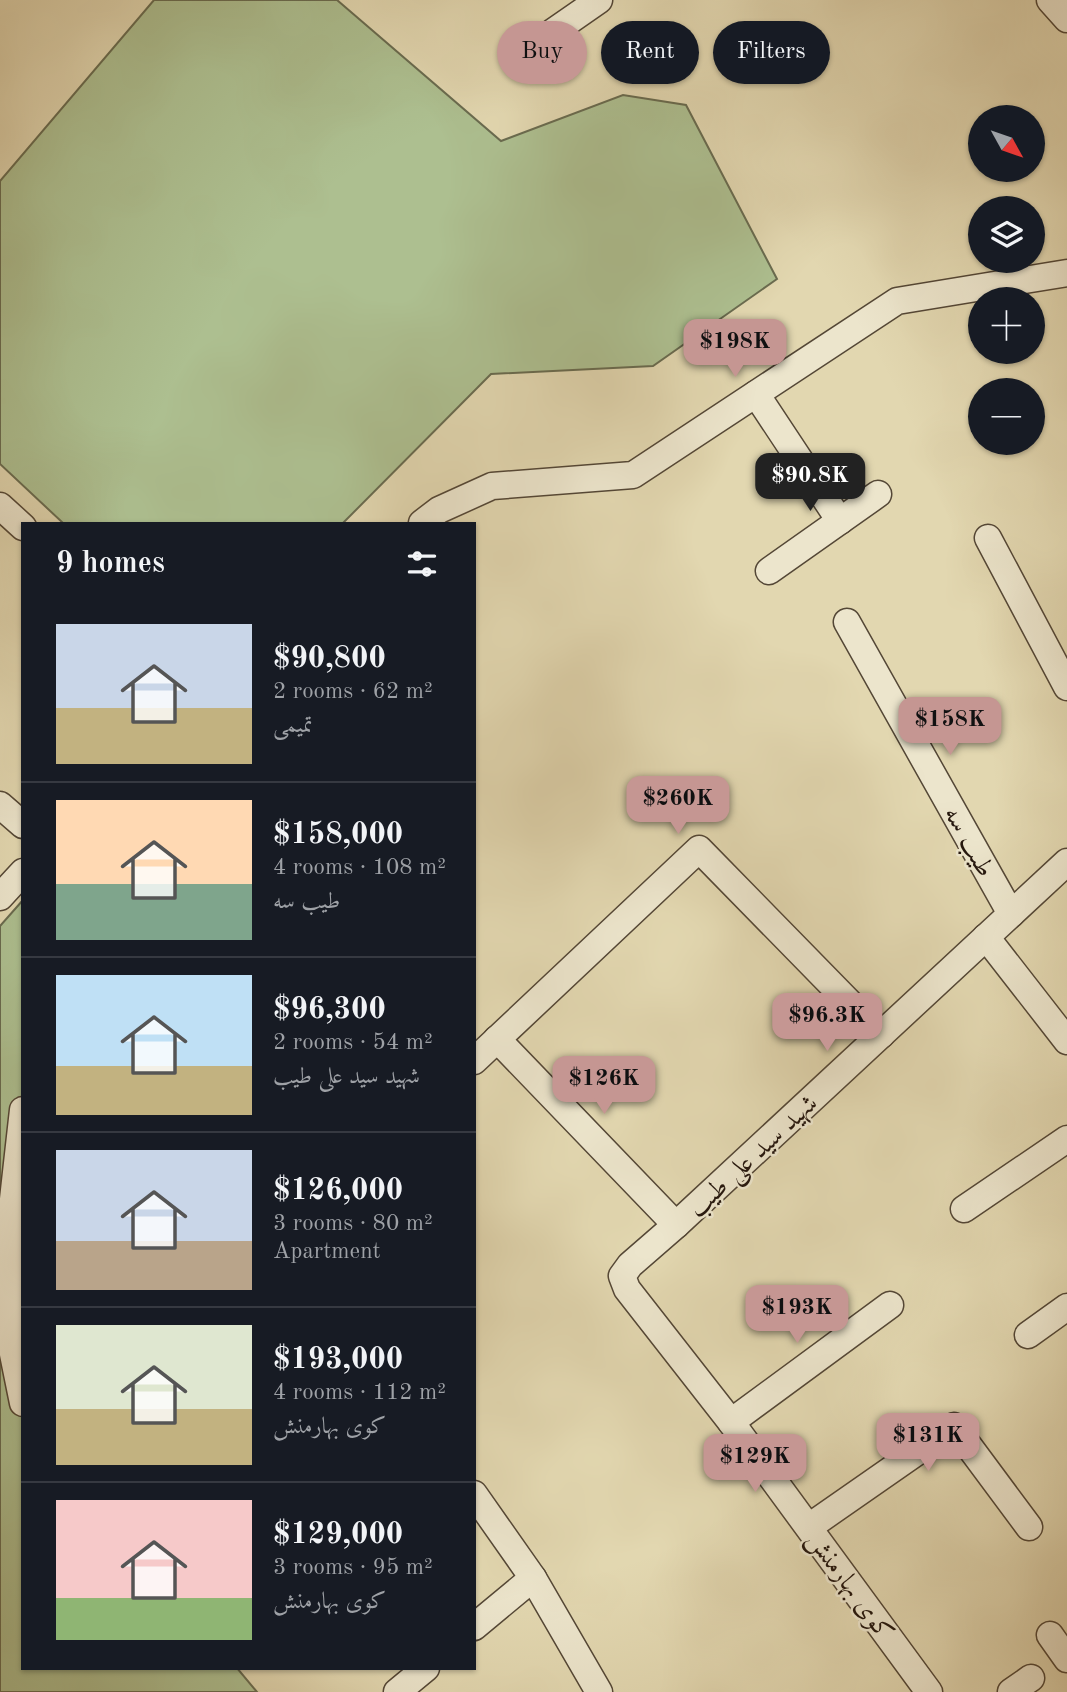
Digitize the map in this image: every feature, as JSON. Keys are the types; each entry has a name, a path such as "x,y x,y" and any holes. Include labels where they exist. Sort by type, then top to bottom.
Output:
{"street":[{"path":"569,21 599,0"},
{"path":"1050,0 1067,19"},
{"path":"423,522 439,510 492,486 633,475 897,301 1067,272"},
{"path":"756,394 840,521"},
{"path":"769,571 878,494"},
{"path":"0,506 21,525"},
{"path":"988,538 1067,687"},
{"name":"طیب سه","path":"848,622 1011,914"},
{"path":"0,805 21,823"},
{"path":"476,1059 699,849 881,1035"},
{"name":"شهید سید علی طیب","path":"622,1276 630,1265 1067,862"},
{"path":"986,937 1067,1041"},
{"path":"497,1039 676,1225"},
{"path":"21,1128 11,1217 6,1355 21,1398"},
{"path":"964,1209 1067,1139"},
{"name":"کوی بهارمنش","path":"622,1276 627,1289 731,1422 929,1692"},
{"path":"731,1422 890,1305"},
{"path":"1028,1335 1067,1307"},
{"path":"808,1527 954,1426 1029,1527"},
{"path":"476,1496 533,1578 598,1692"},
{"path":"476,1625 533,1578"},
{"path":"1050,1635 1067,1659"},
{"path":"397,1692 424,1670"}],"green space":[{"path":"154,0 337,0 501,141 623,95 686,105 777,279 653,366 491,374 344,522 62,522 0,464 0,181"},
{"path":"21,902 21,1670 239,1670 257,1692 0,1692 0,926"}]}
